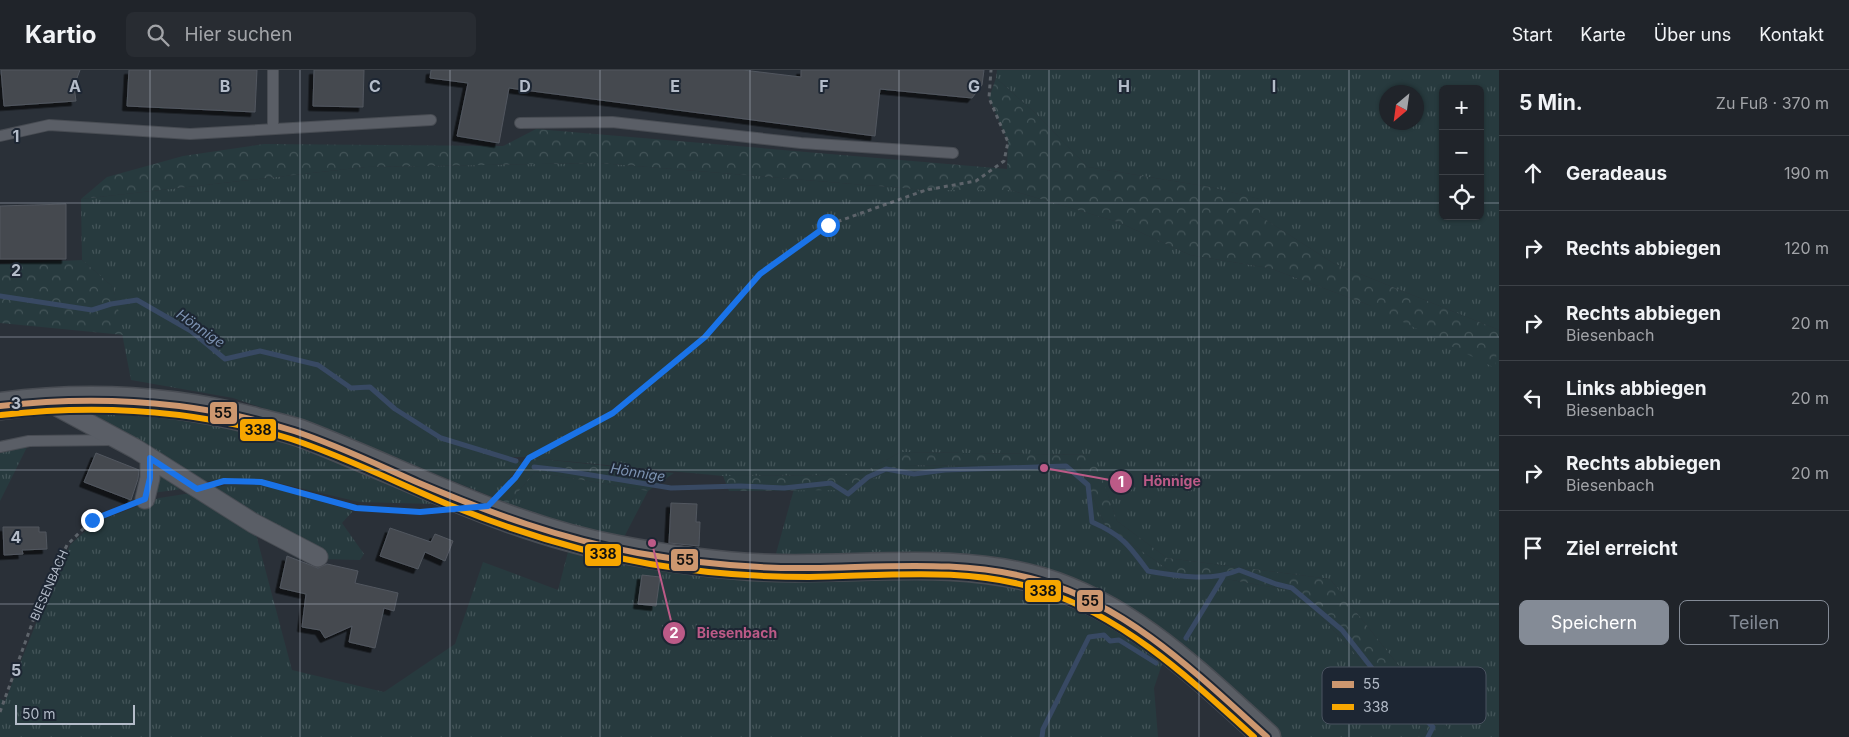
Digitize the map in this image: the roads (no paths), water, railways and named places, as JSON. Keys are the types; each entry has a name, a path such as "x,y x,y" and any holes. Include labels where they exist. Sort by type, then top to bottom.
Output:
{"main road":[{"path":"0,406 50,399 148,401 225,413 297,432 480,507 571,539 674,558 777,568 969,566 1042,581 1103,606 1140,629 1176,656 1267,737"}],"street":[{"path":"50,399 58,407 150,458 253,523 318,557"},
{"path":"145,499 150,478 150,458"}],"lane":[{"path":"272,129 273,70"},
{"path":"0,136 49,125 190,134 430,120"},
{"path":"520,123 612,122 801,143 953,153"},
{"path":"0,447 29,441 118,440"}],"waterway":[{"name":"Hönnige","path":"0,296 92,310 111,304 137,300 191,331 225,359 260,351 318,365 351,388 370,387 395,409 441,438 516,461"},
{"name":"Hönnige","path":"534,467 671,488 740,486 784,488 831,483 848,494 868,477 886,469 914,474 945,470 1066,466 1088,485 1092,522 1118,536 1148,571 1206,577 1228,574 1239,570 1292,588 1342,630 1371,667"},
{"path":"1186,638 1223,577"},
{"path":"1042,737 1043,729 1089,637 1104,635 1110,641 1119,640 1156,663"},
{"name":"Hönnige","path":"1428,737 1433,727 1430,724"}],"place":[{"name":"Hönnige","path":"1044,468"},
{"name":"Biesenbach","path":"652,543"}]}
